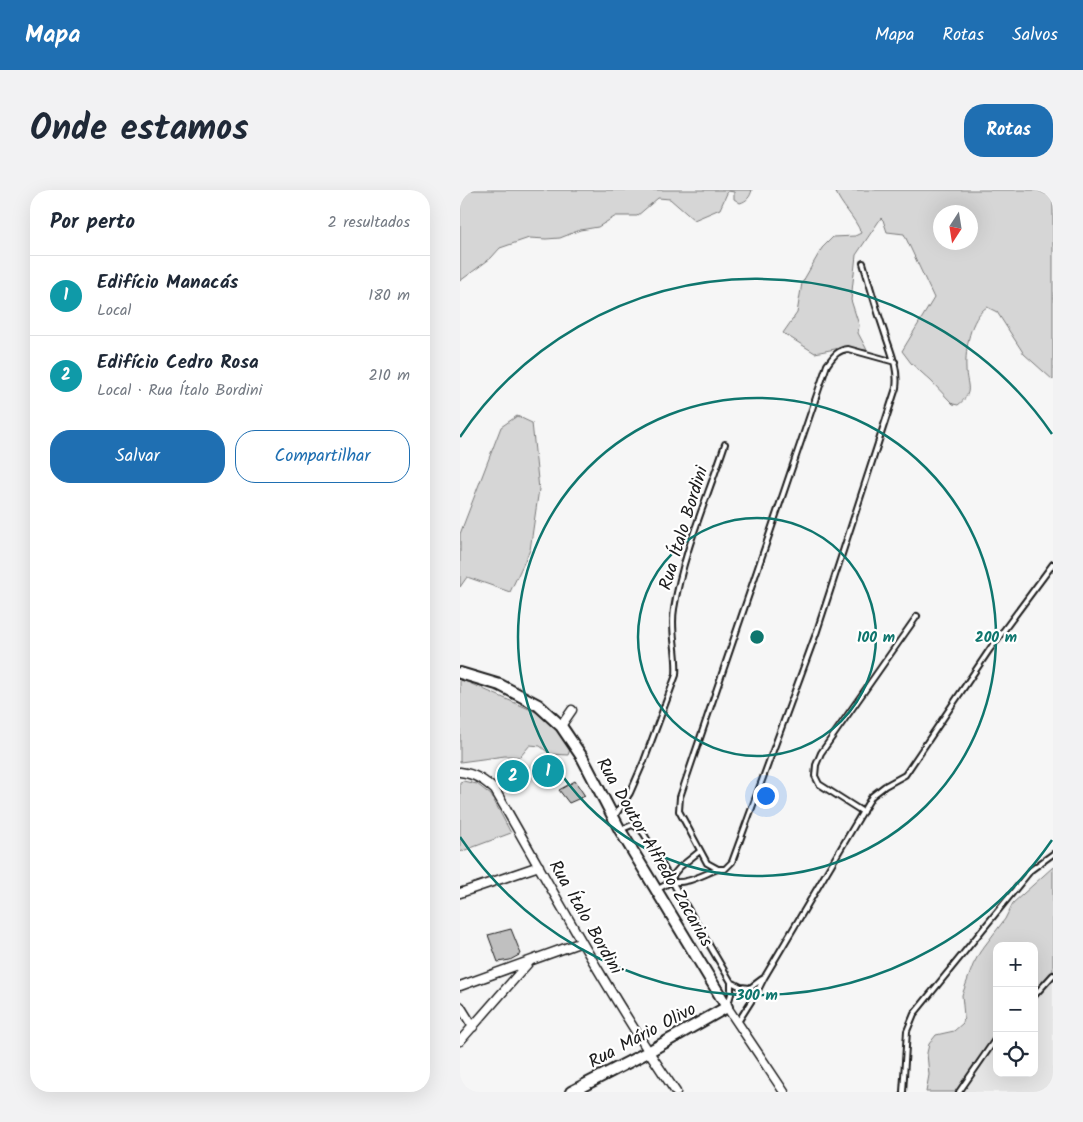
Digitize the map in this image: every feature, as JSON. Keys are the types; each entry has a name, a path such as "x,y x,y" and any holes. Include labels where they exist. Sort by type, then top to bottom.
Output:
{"street":[{"name":"Rua Doutor Alfredo Zacarias","path":"460,673 500,684 538,705 562,726 582,757 620,830 656,890 727,1007 784,1092"},
{"path":"562,726 572,710"},
{"name":"Rua Ítalo Bordini","path":"460,772 471,774 483,780 495,790 582,942 648,1052 676,1092"},
{"path":"460,893 539,866"},
{"path":"460,986 582,942"},
{"path":"460,1041 532,959"},
{"path":"460,1006 472,1027"},
{"name":"Rua Mário Olivo","path":"572,1092 727,1007"}],"lane":[{"path":"656,890 671,882 685,882 718,869 725,869 732,862 817,631 897,380 895,362 886,340 863,263"},
{"path":"718,869 707,863 700,851 679,811 680,797 827,365 834,355 848,349 895,362"},
{"name":"Rua Ítalo Bordini","path":"614,818 630,793 644,761 676,675 677,667 672,622 680,577 725,444"},
{"path":"737,1022 757,992 872,796 884,786 905,775 990,649 1053,564"},
{"path":"863,812 819,784 815,776 816,765 821,753 917,616"},
{"path":"620,830 632,825 640,829 731,982 731,994 727,1007"},
{"path":"671,882 674,874 680,867 700,851"},
{"path":"903,1092 907,1031 914,1014 1031,870 1053,854"},
{"path":"1038,992 1053,975"},
{"path":"731,982 741,987 750,988 764,978"},
{"path":"959,1092 993,1043"}],"shaded area":[{"path":"460,190 752,190 748,198 740,203 734,199 734,192 728,191 720,209 694,220 670,199 658,198 637,216 616,216 598,227 580,230 560,238 529,238 500,248 491,258 460,281"},
{"path":"835,190 1037,190 1051,196 1053,198 1053,380 1024,354 997,312 987,307 976,319 968,343 966,375 968,392 958,405 953,404 911,363 902,351 934,298 904,234 887,232 881,218 856,255 851,300 859,325 858,333 867,350 840,348 815,353 783,333 797,313 802,283 822,248 833,237 855,236 861,233"},
{"path":"517,416 532,423 539,489 530,550 510,592 467,577 460,587 460,534 501,427"},
{"path":"460,679 536,712 572,744 568,755 550,754 540,746 530,745 520,757 505,756 460,762"},
{"path":"460,782 477,784 491,795 511,833 460,852"},
{"path":"1053,867 1053,976 1038,993 1038,942 993,942 993,1043 976,1062 957,1092 926,1092 929,1075 927,1053 929,1044 936,1035 954,1031 963,1023 962,995 973,965 980,952 1005,919 1013,903"},
{"path":"1053,966 1053,1092 953,1092 993,1036 993,1077 1038,1077 1038,983"}],"building":[{"path":"555,759 558,763 553,767 556,772 560,770 564,774 548,782 538,769"},
{"path":"516,763 526,778 510,786 500,773"},
{"path":"575,781 585,796 569,803 559,790"},
{"path":"511,929 521,954 510,960 498,962 488,935"}],"place":[{"name":"Edifício Manacás","path":"548,771"},
{"name":"Edifício Cedro Rosa","path":"513,776"}]}
